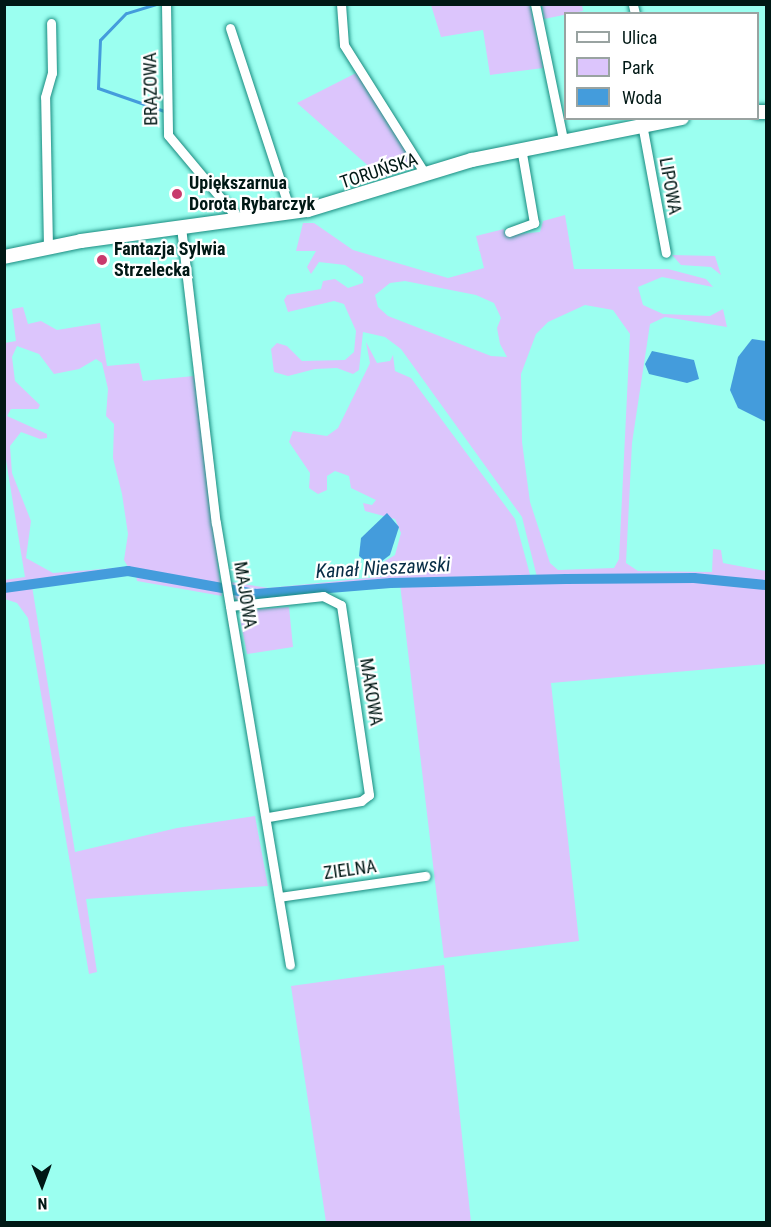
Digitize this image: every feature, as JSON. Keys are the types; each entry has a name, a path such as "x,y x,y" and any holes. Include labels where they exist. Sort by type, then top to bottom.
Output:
{"main road":[{"name":"TORUŃSKA","path":"4,257 48,247 291,213 349,201 426,175 521,148 657,120"}],"street":[{"name":"BRĄZOWA","path":"166,4 166,112 173,143 238,220"},
{"path":"341,4 344,45 426,175"},
{"path":"535,4 563,139"},
{"path":"48,247 45,97 52,73 51,22"},
{"path":"230,28 291,213"},
{"name":"LIPOWA","path":"642,124 666,253"},
{"path":"508,232 534,224 521,148"},
{"name":"MAJOWA","path":"181,227 228,595 262,805 268,818 290,966"},
{"name":"MAKOWA","path":"231,606 323,596 341,605 369,795 361,801 268,818"},
{"name":"ZIELNA","path":"279,897 425,876"}],"green space":[{"path":"431,5 530,5 543,68 490,75 483,30 441,37"},
{"path":"542,5 582,5 583,11 564,12 564,15 544,19"},
{"path":"358,72 416,167 382,178 297,103"},
{"path":"565,215 574,269 668,269 706,279 713,287 662,277 638,287 643,305 663,314 710,316 723,309 727,327 665,317 650,324 632,443 626,563 638,571 712,572 713,549 721,550 723,563 766,571 766,664 551,683 579,941 444,958 400,584 239,601 231,597 231,582 269,588 388,576 380,564 395,555 401,533 395,519 365,511 363,503 372,505 376,500 351,488 349,476 335,471 327,476 327,490 318,494 309,488 310,473 289,442 293,431 327,436 338,428 370,363 366,342 377,363 390,361 393,355 395,371 411,378 515,519 532,582 538,581 522,517 401,349 385,337 363,332 359,370 353,374 337,368 315,369 288,376 274,372 271,349 277,343 287,346 302,361 345,360 354,352 356,331 344,304 334,301 288,312 284,300 287,295 321,289 323,281 335,279 348,288 363,283 363,277 345,265 319,262 311,274 307,267 316,251 296,251 303,223 314,223 353,250 448,278 484,268 476,236 504,229 505,235 540,232 543,221","holes":["405,281 476,295 494,303 501,318 497,328 500,344 507,357 491,356 388,316 378,307 375,295 390,283","585,305 613,310 630,334 619,559 614,568 558,570 550,563 530,502 522,442 521,374 536,334 548,322"]},
{"path":"672,255 715,256 721,275 711,267 681,265"},
{"path":"23,307 28,324 41,321 57,330 100,323 107,366 139,363 143,381 194,376 222,596 137,581 136,574 32,586 75,852 177,828 255,816 268,886 86,899 97,972 89,974 28,618 17,603 5,599 4,580 25,577 5,454 5,343 16,341 12,309","holes":["17,346 39,354 54,374 79,369 96,359 102,363 108,389 106,416 114,424 113,458 122,494 128,534 124,560 128,567 53,573 26,558 31,521 12,473 10,446 21,432 40,439 47,438 47,434 7,416 11,409 38,409 40,405 15,381 12,357"]},
{"path":"289,607 293,647 247,654 240,619 244,610"},
{"path":"444,965 471,1222 326,1222 291,986"}],"water":[{"path":"752,339 766,341 766,422 738,408 730,390 738,357"},
{"path":"652,351 694,360 699,379 687,383 649,374 645,364"},
{"path":"387,513 399,527 390,555 382,561 364,560 359,556 361,538"}],"waterway":[{"path":"156,4 126,13 100,40 98,88 164,111"},
{"name":"Kanał Nieszawski","path":"4,588 128,571 256,594 391,583 566,579 694,578 766,585"}],"place":[{"name":"Upiększarnua Dorota Rybarczyk","path":"177,194"},
{"name":"Fantazja Sylwia Strzelecka","path":"102,260"}]}
